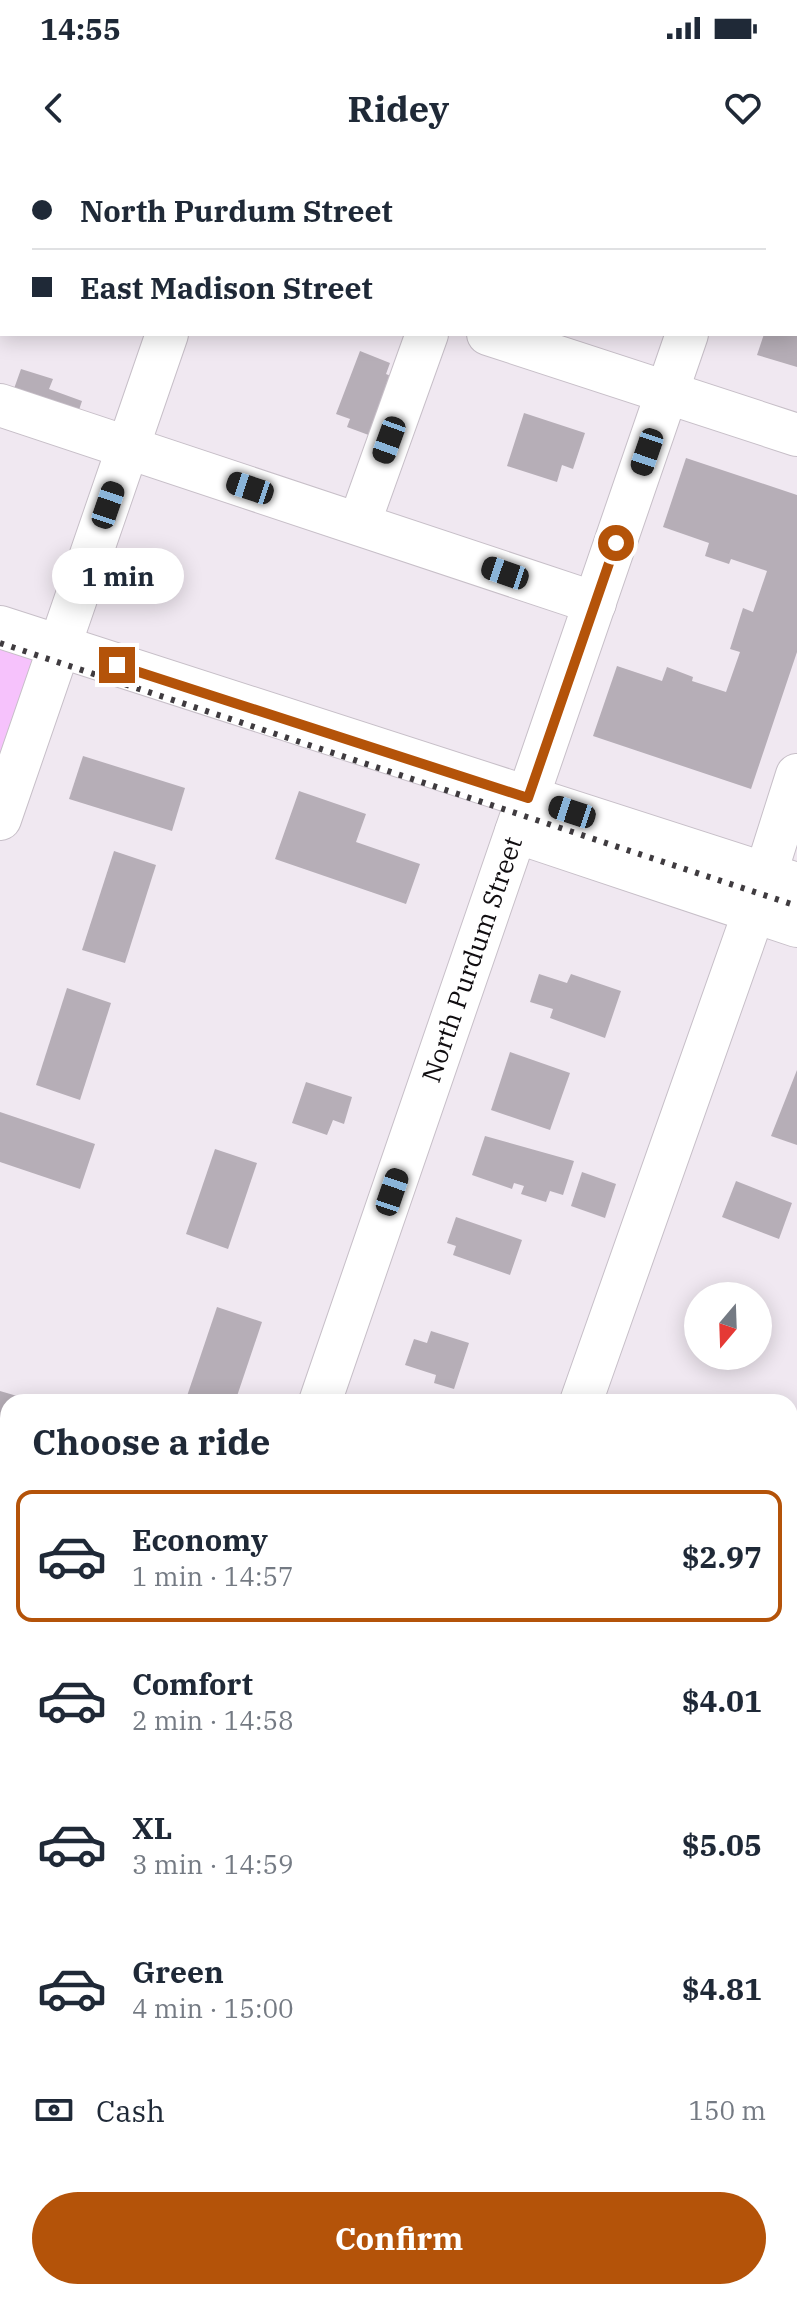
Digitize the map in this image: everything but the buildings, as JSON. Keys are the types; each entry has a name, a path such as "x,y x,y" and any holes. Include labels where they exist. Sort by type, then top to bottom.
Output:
{"street":[{"path":"0,819 166,336"},
{"path":"359,524 426,336"},
{"path":"494,336 797,435"},
{"name":"North Purdum Street","path":"323,1394 686,336"},
{"path":"0,405 595,603"},
{"path":"0,627 522,815 772,890 797,926"},
{"path":"584,1394 772,890 797,775"}],"shaded area":[{"path":"0,641 53,660 0,819"}],"railway":[{"path":"0,643 797,906"}],"route":[{"path":"117,665 528,798 616,543"}]}
